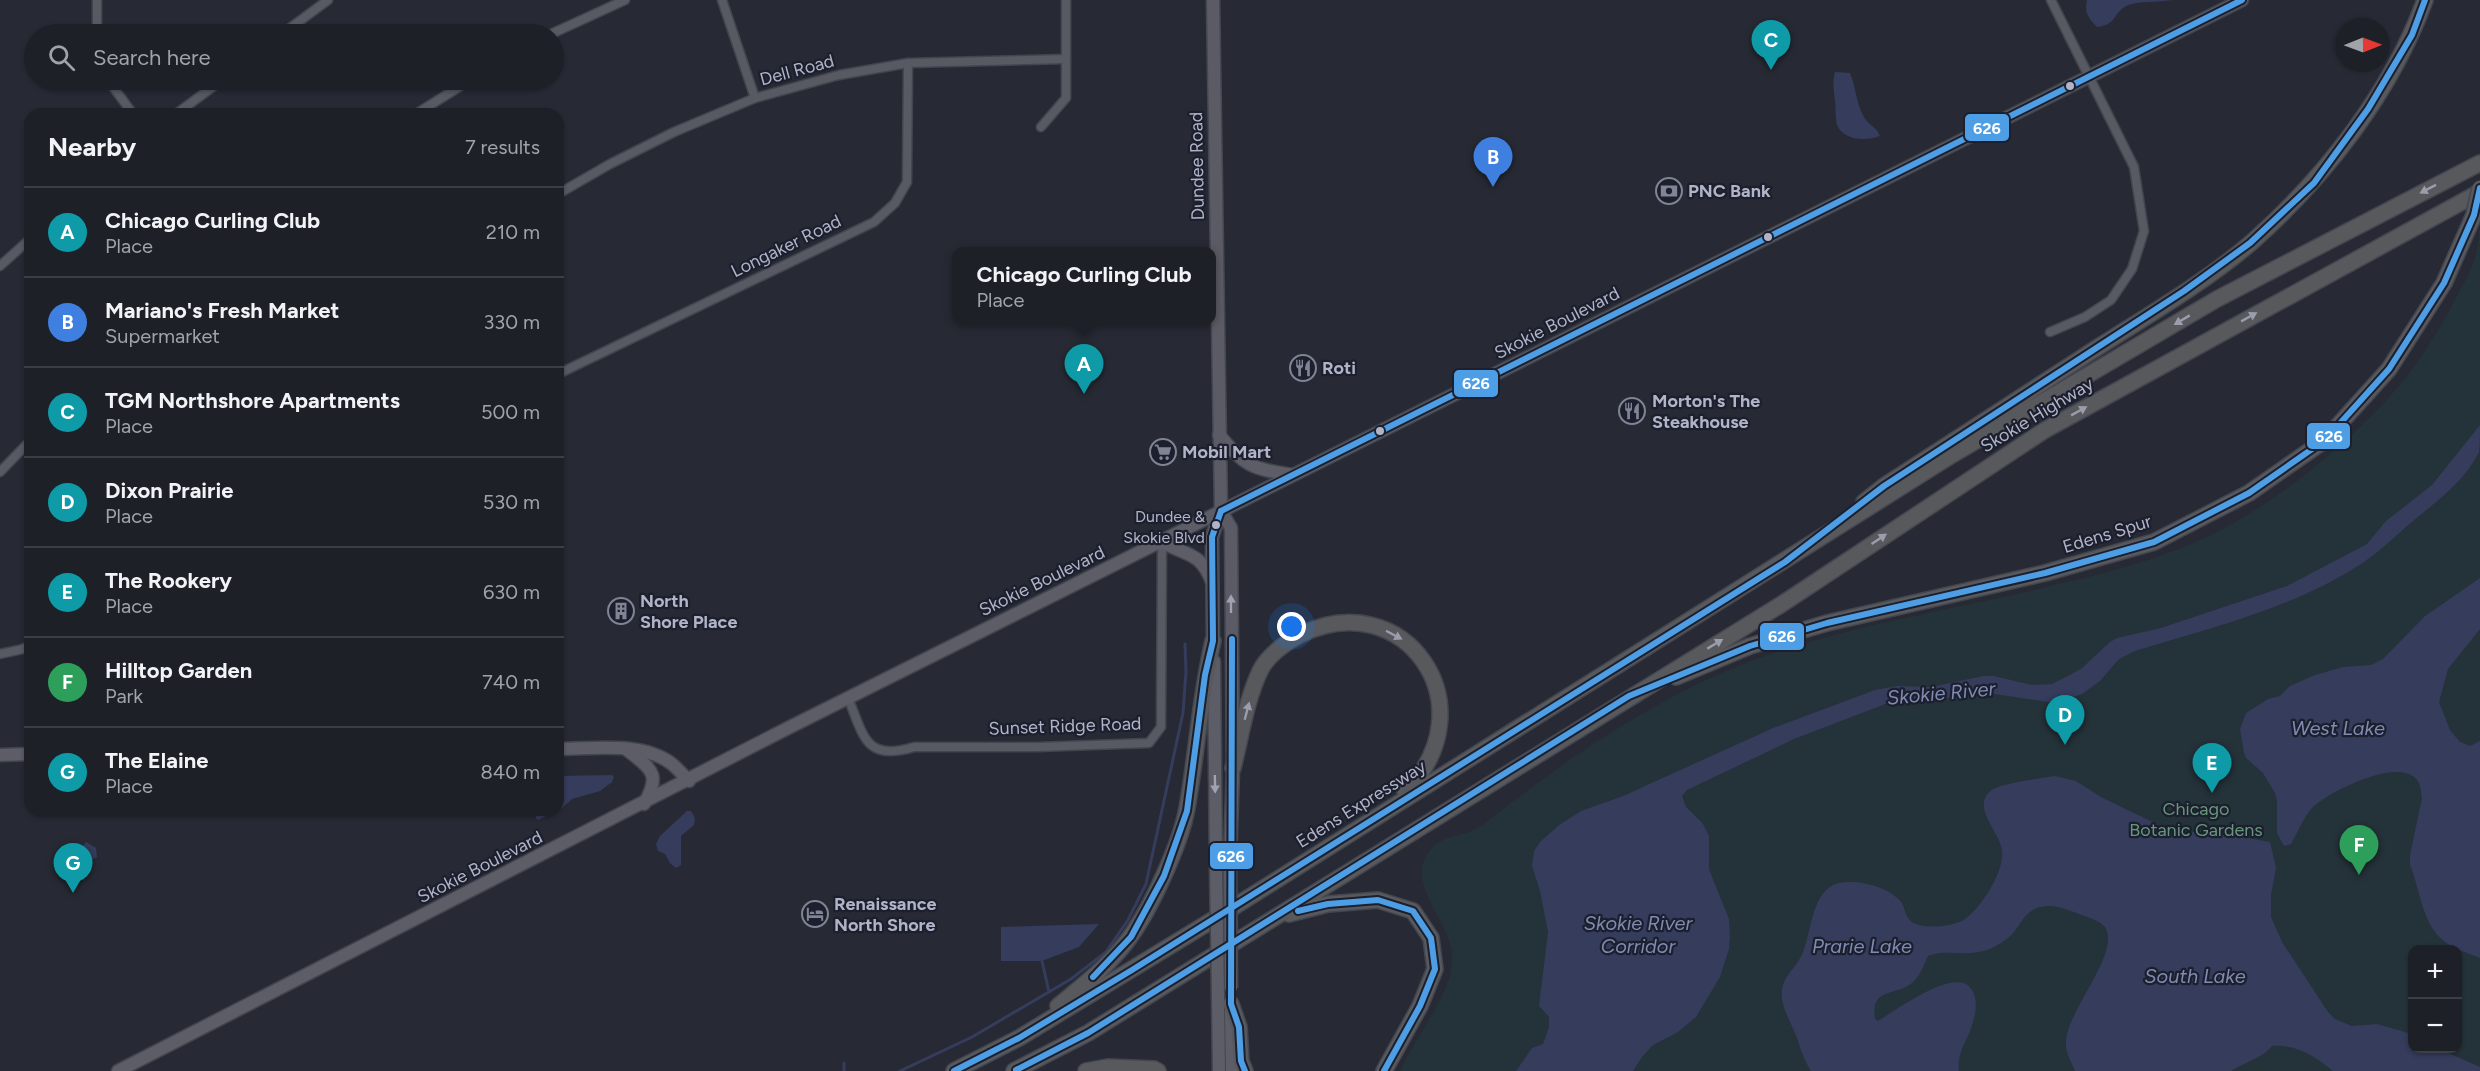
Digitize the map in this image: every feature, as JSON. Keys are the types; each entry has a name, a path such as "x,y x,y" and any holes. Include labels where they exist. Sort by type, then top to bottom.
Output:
{"highway":[{"path":"1785,562 1884,486 2184,291 2250,243 2314,183 2368,109 2412,36 2425,0"},
{"name":"Skokie Highway","path":"1785,562 1952,455 2217,299 2480,163"},
{"name":"Edens Spur","path":"1629,696 1761,642 1827,623 2045,573 2154,542 2249,494 2325,440 2389,369 2444,283 2474,215 2480,188"},
{"name":"Skokie Highway","path":"1629,696 1782,604 2045,430 2480,192"},
{"name":"Edens Expressway","path":"954,1071 1019,1038 1268,886 1785,562"},
{"path":"1233,768 1248,708 1261,669 1286,642 1318,626 1353,623 1382,629 1406,641 1425,663 1438,690 1441,721 1433,754 1417,780 1388,809"},
{"path":"1019,1038 1099,972 1131,937 1164,876 1187,811 1205,675 1214,641"},
{"path":"1014,1071 1088,1033 1629,696"},
{"path":"1275,917 1328,904 1378,900 1413,911 1431,938 1435,969 1420,1006 1384,1071"},
{"path":"1225,1000 1239,1027 1241,1060 1245,1071"},
{"path":"1086,1071 1108,1067 1154,1068 1158,1071"}],"main road":[{"name":"Dundee Road","path":"1213,0 1221,511 1212,537 1216,870 1232,1071"},
{"name":"Skokie Boulevard","path":"118,1071 848,698 2242,0"},
{"path":"1219,435 1238,456 1251,466 1293,476"},
{"name":"Dundee Road","path":"1219,1071 1225,1000 1231,988 1230,860 1233,768 1231,528 1221,511"},
{"path":"1162,542 1197,558 1206,566 1213,583"},
{"path":"564,749 625,748 649,753 671,763 689,780"},
{"path":"625,748 652,773 654,784 644,804"},
{"path":"0,755 24,754"}],"street":[{"path":"97,0 97,24"},
{"path":"296,24 328,0"},
{"path":"564,28 625,0"},
{"path":"722,0 755,98"},
{"path":"1041,127 1066,98 1065,0"},
{"path":"2050,332 2085,317 2111,300 2132,269 2144,231 2134,167 2051,0"},
{"name":"Dell Road","path":"564,191 621,158 755,98 839,75 908,63 1066,59"},
{"name":"Longaker Road","path":"564,371 874,222 895,202 907,182 908,63"},
{"path":"115,90 129,108"},
{"path":"184,108 208,90"},
{"path":"426,108 454,90"},
{"path":"0,266 24,244"},
{"path":"0,472 24,447"},
{"name":"Sunset Ridge Road","path":"848,698 867,742 883,752 897,752 914,747 1038,747 1149,743 1161,727 1162,542"},
{"path":"0,654 24,648"}],"green space":[{"name":"Chicago Botanic Gardens","path":"2480,227 2480,1071 1400,1071 1441,998 1451,968 1452,954 1449,941 1430,901 1422,874 1424,862 1435,845 1480,826 1558,768 1623,725 1691,688 1759,658 1832,636 2018,594 2140,563 2201,540 2244,517 2287,489 2327,457 2383,404 2414,367 2432,340 2467,277 2476,255"}],"water":[{"path":"2087,0 2172,0 2131,4 2122,9 2111,22 2097,27 2088,15"},
{"path":"1835,72 1850,73 1861,112 1880,136 1868,139 1856,138 1840,130 1836,119 1833,83"},
{"name":"Skokie River Corridor","path":"2480,425 2479,452 2466,472 2449,490 2371,557 2310,592 2253,615 2135,651 2119,659 2100,681 2082,694 2065,700 2048,702 1981,692 1931,701 1888,703 1794,739 1687,790 1682,796 1686,807 1703,824 1709,836 1709,869 1729,919 1730,936 1729,949 1720,977 1696,1017 1678,1032 1653,1045 1633,1071 1516,1071 1532,1048 1543,1044 1549,1027 1549,1017 1539,1006 1548,932 1540,891 1532,866 1534,851 1540,842 1559,825 1581,811 1623,796 1773,728 1875,690 1897,686 1931,687 1983,676 1994,676 2032,685 2052,684 2081,669 2117,638 2161,628 2287,586 2367,544 2386,521 2432,485"},
{"name":"West Lake","path":"2480,578 2480,629 2448,669 2439,702 2450,730 2460,742 2470,746 2480,741 2480,958 2462,951 2462,945 2451,945 2445,942 2437,935 2426,916 2410,865 2422,798 2417,780 2408,774 2395,772 2380,774 2348,786 2320,801 2312,808 2291,844 2284,846 2277,833 2275,793 2263,773 2246,758 2240,729 2246,713 2268,699 2280,696 2290,686 2315,675 2343,667 2371,665 2383,659 2425,616"},
{"path":"612,775 614,777 612,782 600,791 572,799 564,806 564,776"},
{"name":"South Lake","path":"2055,776 2076,781 2101,797 2175,833 2207,831 2270,842 2276,868 2271,895 2271,917 2282,942 2328,1012 2335,1019 2352,1026 2377,1024 2408,1033 2408,1053 2448,1053 2480,1067 2480,1071 2333,1071 2305,1052 2289,1047 2272,1046 2258,1057 2231,1071 2075,1071 2066,1048 2068,1032 2073,1017 2100,966 2108,937 2104,926 2096,920 2063,908 2046,906 2031,911 2008,938 1987,950 1928,956 1914,981 1886,994 1877,1001 1875,1019 1878,1021 1941,985 1954,982 1965,983 1972,990 1976,1006 1971,1028 1959,1058 1959,1071 1811,1071 1784,1009 1782,994 1786,978 1803,952 1814,912 1823,893 1839,883 1864,883 1897,897 1913,923 1945,926 1960,922 1972,913 1985,897 2000,868 2002,850 1987,818 1984,803 1986,796 1993,789"},
{"path":"687,811 691,811 695,818 694,825 681,836 681,865 676,868 665,854 658,851 656,844 660,836"},
{"path":"86,842 96,848 97,857 93,859 87,854 79,855 74,862 75,868 66,869 63,864 65,853 70,852 69,848 79,843 83,846"},
{"path":"1099,924 1079,947 1042,961 1001,961 1001,927"}],"waterway":[{"path":"900,1071 972,1037 1071,979 1106,952 1128,920 1146,884 1183,713 1185,644"},
{"path":"1042,961 1049,992"},
{"path":"844,1063 844,1071"}],"transit line":[{"name":"626","path":"1221,511 2242,0"},
{"name":"626","path":"954,1071 1019,1038 1132,970 1785,562 1884,486 2184,291 2250,243 2314,183 2368,109 2412,35 2425,0"},
{"name":"626","path":"1016,1070 1088,1033 1629,696 1750,646 1827,623 2045,573 2154,542 2249,493 2325,440 2389,369 2444,283 2474,215 2480,188"},
{"name":"626","path":"1093,977 1131,937 1164,876 1187,811 1205,675 1213,641 1212,537 1221,511"},
{"name":"626","path":"1232,639 1231,1004 1239,1027 1241,1061 1245,1071"},
{"name":"626","path":"1298,911 1328,904 1378,900 1413,911 1431,938 1435,969 1420,1006 1384,1071"}],"place":[{"name":"TGM Northshore Apartments","path":"1771,70"},
{"name":"Mariano's Fresh Market","path":"1493,187"},
{"name":"PNC Bank","path":"1669,191"},
{"name":"Roti","path":"1303,368"},
{"name":"Chicago Curling Club","path":"1084,394"},
{"name":"Morton's The Steakhouse","path":"1632,411"},
{"name":"Mobil Mart","path":"1163,452"},
{"name":"Dundee & Skokie Blvd","path":"1216,525"},
{"name":"North Shore Place","path":"621,611"},
{"name":"Dixon Prairie","path":"2065,745"},
{"name":"The Rookery","path":"2212,793"},
{"name":"Hilltop Garden","path":"2359,875"},
{"name":"The Elaine","path":"73,893"},
{"name":"Renaissance North Shore","path":"815,914"}],"water label":[{"name":"Skokie River","path":"1941,693"},
{"name":"Prarie Lake","path":"1862,946"}]}
